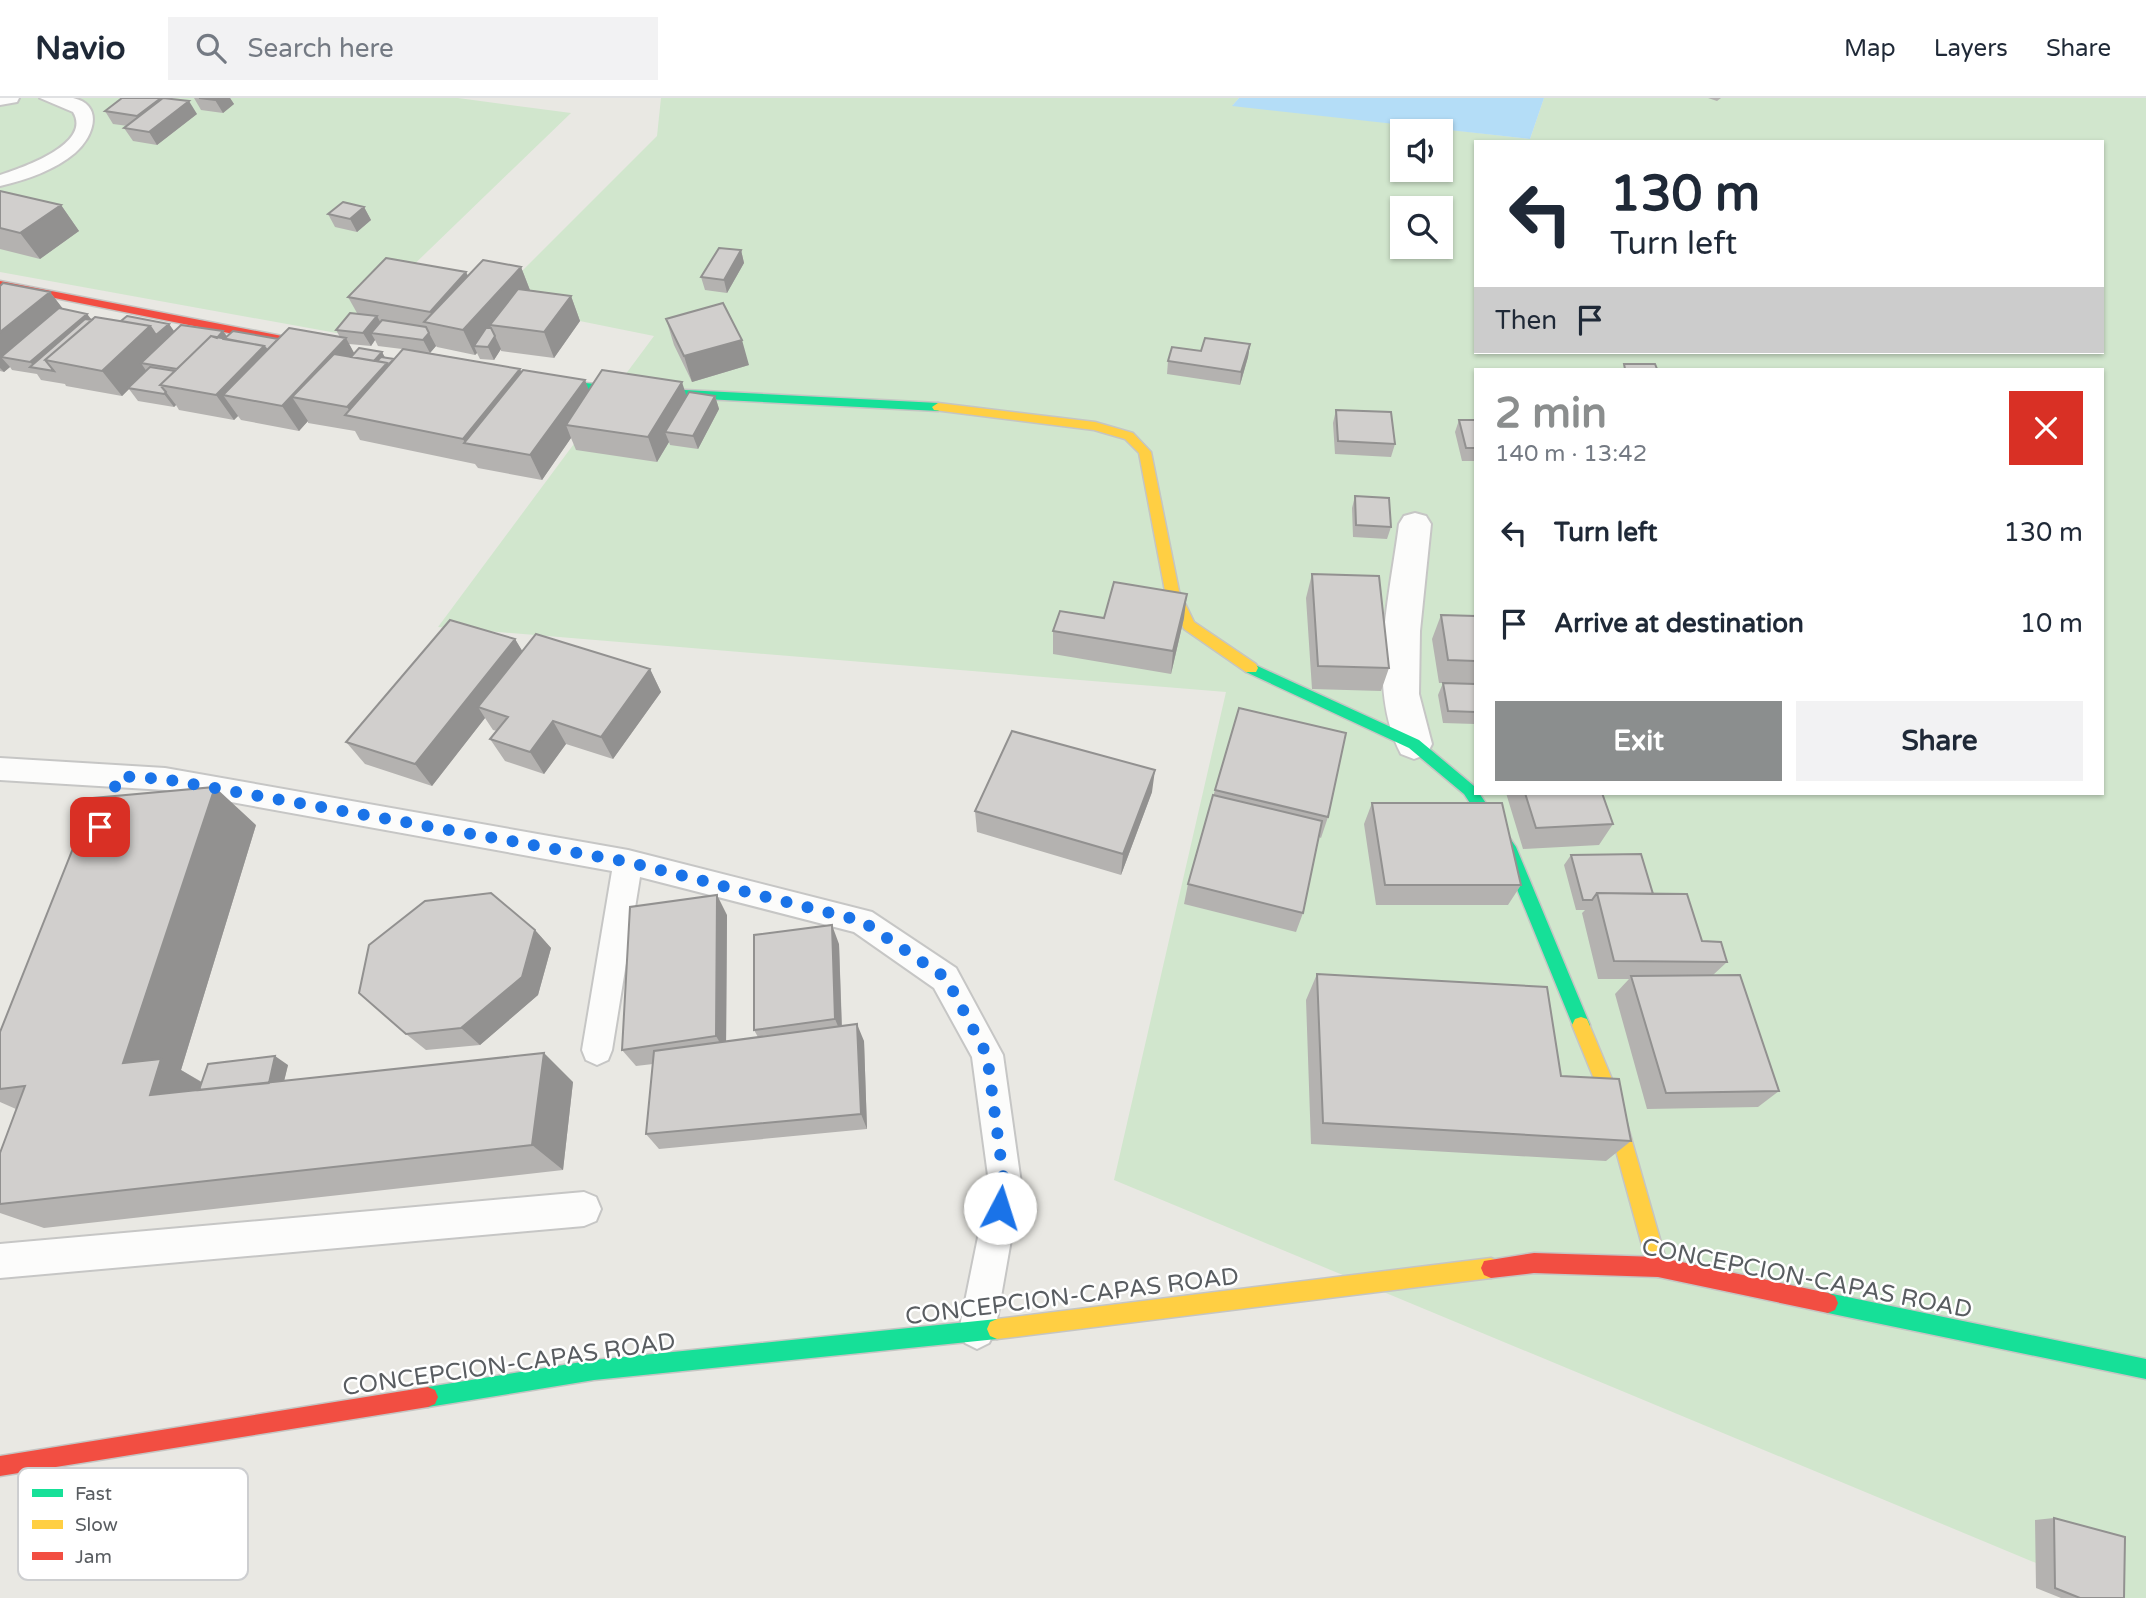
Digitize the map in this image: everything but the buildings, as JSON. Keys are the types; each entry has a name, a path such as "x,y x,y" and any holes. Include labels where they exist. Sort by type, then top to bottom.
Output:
{"street":[{"path":"0,284 347,353"},
{"path":"518,380 625,391 960,408 1095,426 1129,436 1145,452 1172,591 1189,625 1246,666 1414,744 1469,790 1508,847 1611,1096 1658,1268"},
{"path":"1414,744 1401,694 1403,631 1415,524"},
{"name":"CONCEPCION-CAPAS ROAD","path":"0,1466 594,1370 977,1331 1534,1263 1658,1268 2146,1369"}],"lane":[{"path":"0,100 11,98"},
{"path":"0,181 48,163 75,144 83,133 86,121 83,113 76,106 48,98"},
{"path":"0,769 114,789 164,779 628,862 862,921 946,978 987,1055 1004,1183 977,1331"},
{"path":"597,1050 628,862"},
{"path":"0,1261 584,1209"}],"green space":[{"path":"0,98 458,98 571,113 342,334 0,272"},
{"path":"661,98 1239,98 1233,105 1390,123 1390,182 1453,182 1453,130 1530,139 1544,98 2146,98 2146,1598 2087,1598 2077,1580 1114,1180 1226,692 438,627 654,336 490,303 657,136"}],"water":[{"path":"1239,98 1544,98 1530,139 1453,130 1453,119 1390,119 1390,123 1232,106"}],"traffic: fast":[{"path":"536,382 625,391 938,407"},
{"path":"1251,668 1414,744 1469,790 1508,847 1581,1025"},
{"path":"1828,1303 2146,1369"},
{"path":"428,1397 594,1370 997,1329"}],"traffic: slow":[{"path":"938,407 1095,426 1129,436 1145,452 1172,591 1189,625 1251,668"},
{"path":"1581,1025 1610,1096 1658,1267"},
{"path":"997,1329 1491,1268"}],"traffic: jam":[{"path":"0,284 328,349"},
{"path":"1491,1268 1534,1263 1658,1267 1828,1303"},
{"path":"0,1466 428,1397"}],"route":[{"path":"100,827 119,776 164,779 628,862 862,921 946,978 987,1055 1004,1183 1000,1208"}]}
